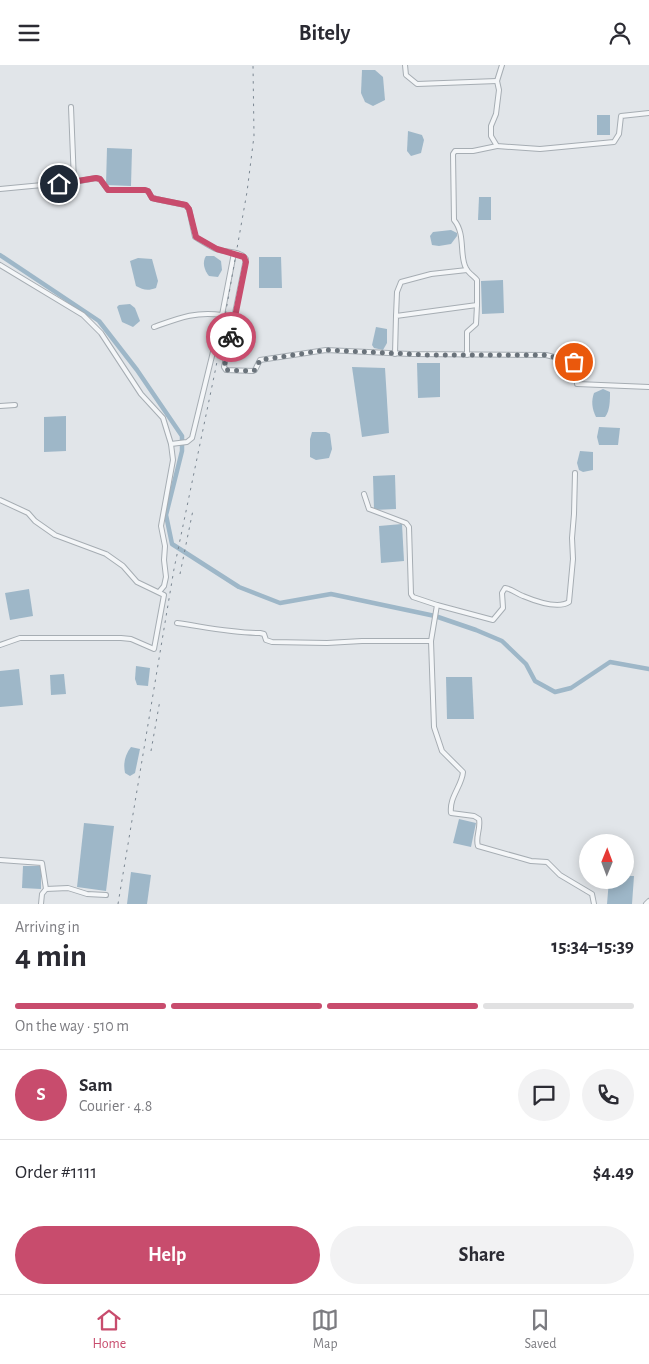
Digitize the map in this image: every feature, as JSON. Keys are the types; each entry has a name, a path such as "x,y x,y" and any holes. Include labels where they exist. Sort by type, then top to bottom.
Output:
{"street":[{"path":"405,65 406,75 417,84 497,81"},
{"path":"497,146 491,136 499,90 497,81 502,65"},
{"path":"71,107 74,182"},
{"path":"467,355 467,333 476,324 477,280 467,269 459,227 454,220 453,153 455,151 473,151 497,146 540,149 614,143 619,134 621,116 649,113"},
{"path":"0,189 96,178 100,179 108,190 145,190 148,191 152,198 186,205 189,209 196,237 217,249 244,257 246,262 224,367 226,370 255,370 260,360 312,351 396,354 546,355 574,362 577,365 578,384 649,387"},
{"path":"171,444 187,442 192,438 222,315 234,253"},
{"path":"0,265 83,315 101,333 141,394 163,418 171,444 173,459 161,526 165,546 166,577 164,586 159,592"},
{"path":"396,354 396,315 401,282 431,274 467,269"},
{"path":"396,315 477,305"},
{"path":"154,327 185,315 222,315"},
{"path":"0,406 15,405"},
{"path":"364,495 369,509 406,523 409,527 411,594 413,597 436,606 493,620 503,608 502,593 505,589 521,596 548,603 559,605 569,602 574,559 572,539 575,473"},
{"path":"0,500 28,513 35,521 54,535 106,554 123,566 137,582 164,595 154,649 131,639 121,638 20,639 0,645"},
{"path":"436,606 431,641 432,710 437,739 445,755 463,772 462,780 453,797 451,813 474,816 479,819 481,827 476,843 478,846 531,861 547,862 564,877 592,894 594,904"},
{"path":"177,623 223,629 234,633 260,633 264,634 266,640 272,642 431,641"},
{"path":"0,860 42,863 46,889 42,894 41,904"},
{"path":"46,889 68,888 87,894 106,895"},
{"path":"646,904 649,901"}],"water":[{"path":"362,70 375,70 383,77 385,100 373,106 365,102 361,93"},
{"path":"597,115 610,115 610,135 597,135"},
{"path":"408,131 422,135 424,140 421,153 411,156 407,151"},
{"path":"107,148 132,149 131,186 106,185"},
{"path":"479,197 491,197 491,220 478,220"},
{"path":"451,230 457,233 457,236 451,244 432,245 430,236 433,232"},
{"path":"206,256 214,256 221,261 222,270 218,277 207,274 204,263"},
{"path":"259,257 281,257 282,288 259,288"},
{"path":"138,258 152,259 158,281 156,288 146,290 136,286 130,261"},
{"path":"503,280 504,313 482,314 481,281"},
{"path":"130,304 135,308 140,321 133,327 122,322 117,307"},
{"path":"376,327 387,329 387,343 383,350 374,348 372,345"},
{"path":"417,363 440,363 440,397 418,398"},
{"path":"352,367 385,368 389,433 362,437"},
{"path":"603,389 610,392 609,409 605,417 596,417 592,405 593,396 594,393"},
{"path":"66,416 66,451 44,452 44,417"},
{"path":"599,427 620,428 618,445 599,445 597,437"},
{"path":"312,432 326,432 330,434 332,449 329,458 316,460 310,457"},
{"path":"580,451 593,452 593,470 583,472 579,470 577,463"},
{"path":"395,475 396,509 374,510 373,476"},
{"path":"402,524 404,561 381,563 379,526"},
{"path":"29,589 33,616 10,620 5,593"},
{"path":"136,666 150,668 148,686 137,685 135,679"},
{"path":"19,669 23,705 0,707 0,671"},
{"path":"64,674 66,694 51,695 50,675"},
{"path":"446,677 472,677 474,719 447,719"},
{"path":"131,747 140,749 135,773 130,776 125,773 124,762"},
{"path":"459,819 476,823 471,847 453,843"},
{"path":"84,823 114,826 106,891 77,887"},
{"path":"23,866 41,866 41,889 22,888"},
{"path":"131,872 151,875 147,904 127,904"},
{"path":"608,889 633,889 632,904 607,904"}],"waterway":[{"path":"0,255 99,321 137,370 182,436 182,451 166,515 172,544 239,587 280,603 331,594 435,616 502,641 526,664 535,681 555,692 571,688 610,662 649,669"}],"railway":[{"path":"118,904 174,569 216,367 247,192 254,136 253,65"},
{"path":"180,574 193,510"},
{"path":"151,751 160,700"}],"way so far":[{"path":"231,337 224,367 226,370 253,371 260,360 326,350 429,355 546,355 570,359 574,362"}],"route":[{"path":"59,184 96,178 100,179 108,190 145,190 148,191 152,198 186,205 189,209 193,232 198,239 204,240 210,246 217,249 232,252 246,259 231,337"}]}
